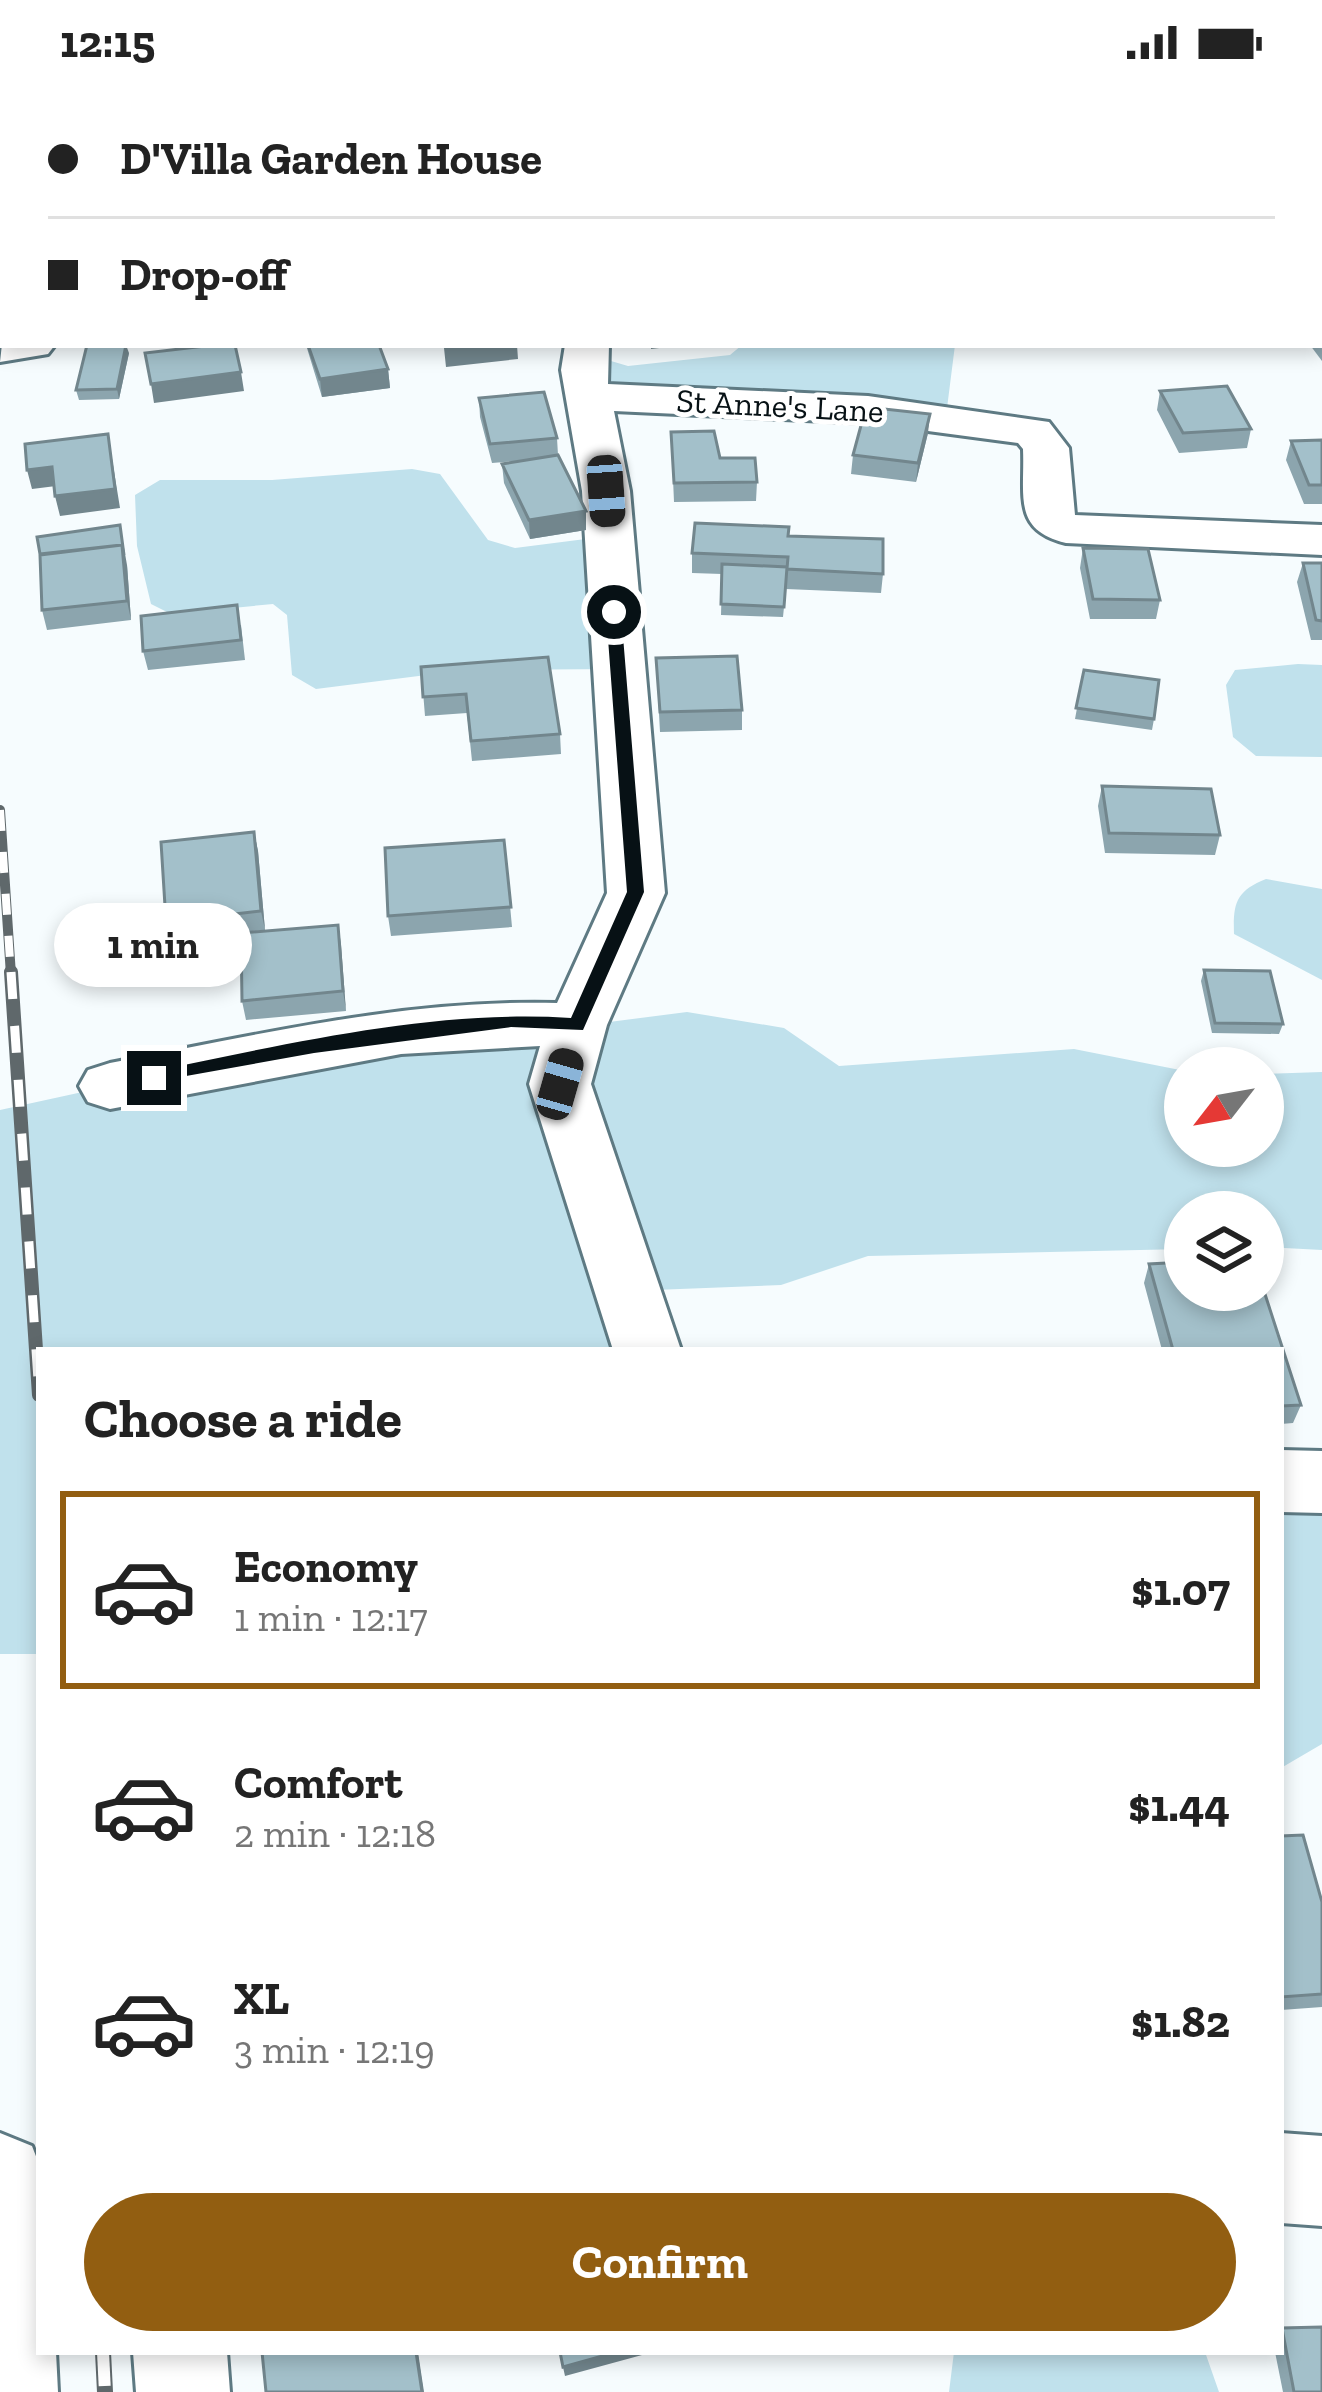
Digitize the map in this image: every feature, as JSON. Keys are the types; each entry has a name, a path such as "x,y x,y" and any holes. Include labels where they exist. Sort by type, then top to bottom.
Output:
{"street":[{"name":"St Anne's Lane","path":"588,371 946,416 1033,432 1046,448 1050,521 1066,530 1322,540"},
{"path":"588,371 606,491 636,892 577,1025 560,1084 646,1347"},
{"path":"110,1086 314,1046 511,1021 577,1025"},
{"path":"1284,1481 1322,1482"},
{"path":"0,2178 11,2392"},
{"path":"1284,2178 1322,2180"},
{"path":"180,2355 183,2392"}],"shaded area":[{"path":"738,348 955,348 946,416 590,397 587,354 628,366 730,355"},
{"path":"412,469 440,474 488,540 515,548 609,536 618,669 466,670 316,689 292,675 287,615 273,604 171,614 151,604 137,546 135,495 160,480 272,480"},
{"path":"1322,665 1322,757 1256,756 1233,737 1226,685 1235,670"},
{"path":"1266,879 1322,889 1322,980 1234,934 1238,899"},
{"path":"687,1012 784,1028 839,1066 1074,1049 1164,1067 1164,1167 1284,1167 1284,1073 1322,1072 1322,1250 1284,1248 1284,1191 1164,1191 1164,1249 868,1256 781,1285 628,1291 646,1347 36,1347 36,1654 0,1654 0,1110 110,1086"},
{"path":"1284,1481 1322,1482 1322,1744 1284,1766"},
{"path":"954,2355 1206,2355 1219,2392 949,2392"}],"building":[{"path":"86,348 125,348 117,389 76,390"},
{"path":"236,348 241,372 151,384 145,353"},
{"path":"309,348 380,348 388,369 320,379"},
{"path":"1227,386 1251,429 1183,433 1160,391"},
{"path":"544,392 557,438 490,444 479,398"},
{"path":"866,407 930,414 918,463 853,455"},
{"path":"714,431 720,458 755,458 757,482 674,483 671,432"},
{"path":"108,434 115,489 55,496 52,467 27,470 25,444"},
{"path":"1322,440 1322,485 1309,485 1291,441"},
{"path":"558,455 586,511 529,520 502,464"},
{"path":"695,523 789,527 788,536 883,539 883,574 787,569 788,557 692,553"},
{"path":"120,525 124,555 122,545 40,554 37,537"},
{"path":"122,545 127,601 42,610 40,555"},
{"path":"1083,548 1148,549 1160,600 1093,599"},
{"path":"1303,563 1322,563 1322,621 1316,620"},
{"path":"722,564 787,567 784,607 721,604"},
{"path":"237,605 241,640 143,651 141,616"},
{"path":"737,656 742,710 660,712 656,658"},
{"path":"548,657 560,734 471,741 466,694 423,697 421,667"},
{"path":"1084,670 1159,680 1154,719 1076,708"},
{"path":"1102,786 1211,789 1220,835 1109,833"},
{"path":"254,832 261,911 166,922 161,842"},
{"path":"504,840 511,907 388,916 385,848"},
{"path":"338,925 343,991 242,1001 241,933"},
{"path":"1204,970 1270,971 1283,1024 1215,1023"},
{"path":"1164,1263 1164,1311 1270,1311 1282,1347 1172,1347 1149,1264"},
{"path":"1284,1353 1301,1405 1284,1406"},
{"path":"1303,1835 1322,1902 1322,1994 1284,1997 1284,1836"},
{"path":"1322,2327 1322,2392 1294,2392 1284,2328"},
{"path":"262,2355 416,2355 422,2392 266,2392"},
{"path":"561,2355 606,2355 563,2367"}],"railway":[{"path":"0,810 11,975"},
{"path":"11,972 36,1350"},
{"path":"103,2355 105,2392"}],"route":[{"path":"154,1078 314,1046 511,1021 577,1025 636,892 614,612"}]}
